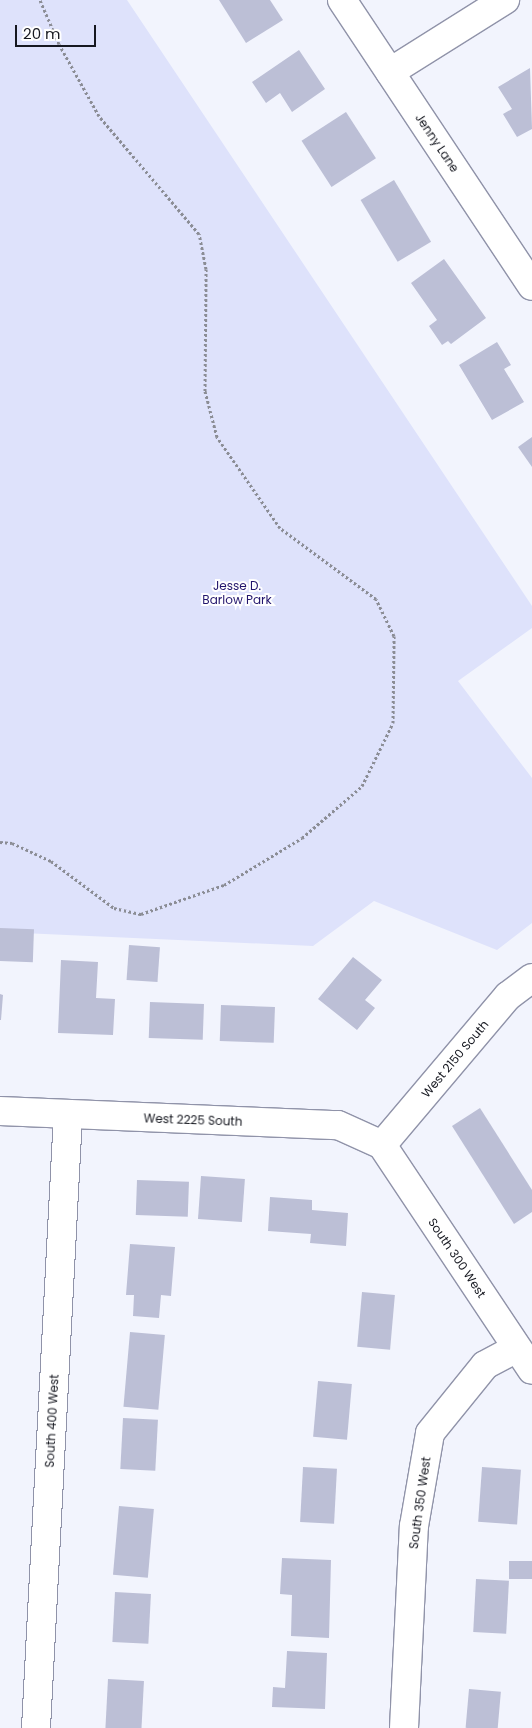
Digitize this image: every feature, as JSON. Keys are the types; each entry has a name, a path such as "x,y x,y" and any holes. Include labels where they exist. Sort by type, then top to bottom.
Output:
{"street":[{"name":"Jenny Lane","path":"342,0 532,286"},
{"path":"390,72 505,0"},
{"name":"West 2150 South","path":"382,1145 508,996 532,978"},
{"name":"West 2225 South","path":"0,1111 338,1125 382,1145"},
{"name":"South 400 West","path":"36,1728 68,1115"},
{"name":"South 300 West","path":"382,1145 532,1370"},
{"name":"South 350 West","path":"404,1728 414,1526 430,1433 485,1364 517,1348"}],"path":[{"path":"0,842 12,843 51,861 114,908 141,914 224,885 302,838 362,786 393,723 394,636 376,599 280,528 217,437 204,391 206,269 199,234 99,116 59,44 40,0"}],"green space":[{"name":"Jesse D. Barlow Park","path":"0,0 127,0 532,606 532,628 458,681 532,778 532,923 497,950 374,901 313,946 0,932"}],"building":[{"path":"219,0 270,0 283,20 246,43"},
{"path":"299,50 325,89 292,112 280,93 266,103 252,82"},
{"path":"530,68 532,129 517,137 503,114 512,109 498,87"},
{"path":"346,112 376,158 332,187 302,141"},
{"path":"394,180 431,242 398,262 361,200"},
{"path":"444,259 486,318 451,344 448,341 442,345 429,326 437,320 411,283"},
{"path":"497,342 511,365 504,369 524,402 492,420 459,365"},
{"path":"532,437 532,467 518,447"},
{"path":"0,928 34,929 33,962 0,961"},
{"path":"129,945 160,947 157,982 127,980"},
{"path":"353,957 382,980 365,1000 375,1008 357,1030 318,999"},
{"path":"61,960 98,962 96,998 115,999 113,1035 58,1033"},
{"path":"0,994 3,995 1,1020 0,1020"},
{"path":"150,1002 204,1004 203,1040 149,1038"},
{"path":"221,1005 275,1007 274,1043 220,1041"},
{"path":"480,1108 532,1190 532,1212 514,1224 452,1126"},
{"path":"201,1176 245,1179 242,1222 198,1219"},
{"path":"137,1180 189,1182 188,1217 136,1215"},
{"path":"270,1197 312,1200 312,1210 348,1213 346,1246 310,1243 311,1234 268,1231"},
{"path":"130,1244 175,1247 171,1296 161,1295 159,1318 133,1316 134,1295 126,1295"},
{"path":"362,1292 395,1295 390,1350 357,1347"},
{"path":"130,1332 165,1335 158,1410 123,1407"},
{"path":"318,1381 352,1384 347,1440 313,1437"},
{"path":"123,1418 158,1420 155,1471 120,1469"},
{"path":"303,1467 337,1469 334,1524 300,1522"},
{"path":"482,1467 521,1470 517,1525 478,1522"},
{"path":"119,1506 154,1509 148,1578 113,1575"},
{"path":"282,1558 331,1560 329,1638 291,1636 292,1595 280,1594"},
{"path":"509,1561 532,1561 532,1579 509,1579"},
{"path":"476,1579 509,1581 506,1634 473,1632"},
{"path":"115,1592 151,1594 148,1644 112,1642"},
{"path":"287,1651 327,1653 325,1709 272,1707 273,1687 285,1688"},
{"path":"108,1679 144,1681 141,1728 105,1728"},
{"path":"469,1689 501,1692 498,1728 466,1728"}]}
